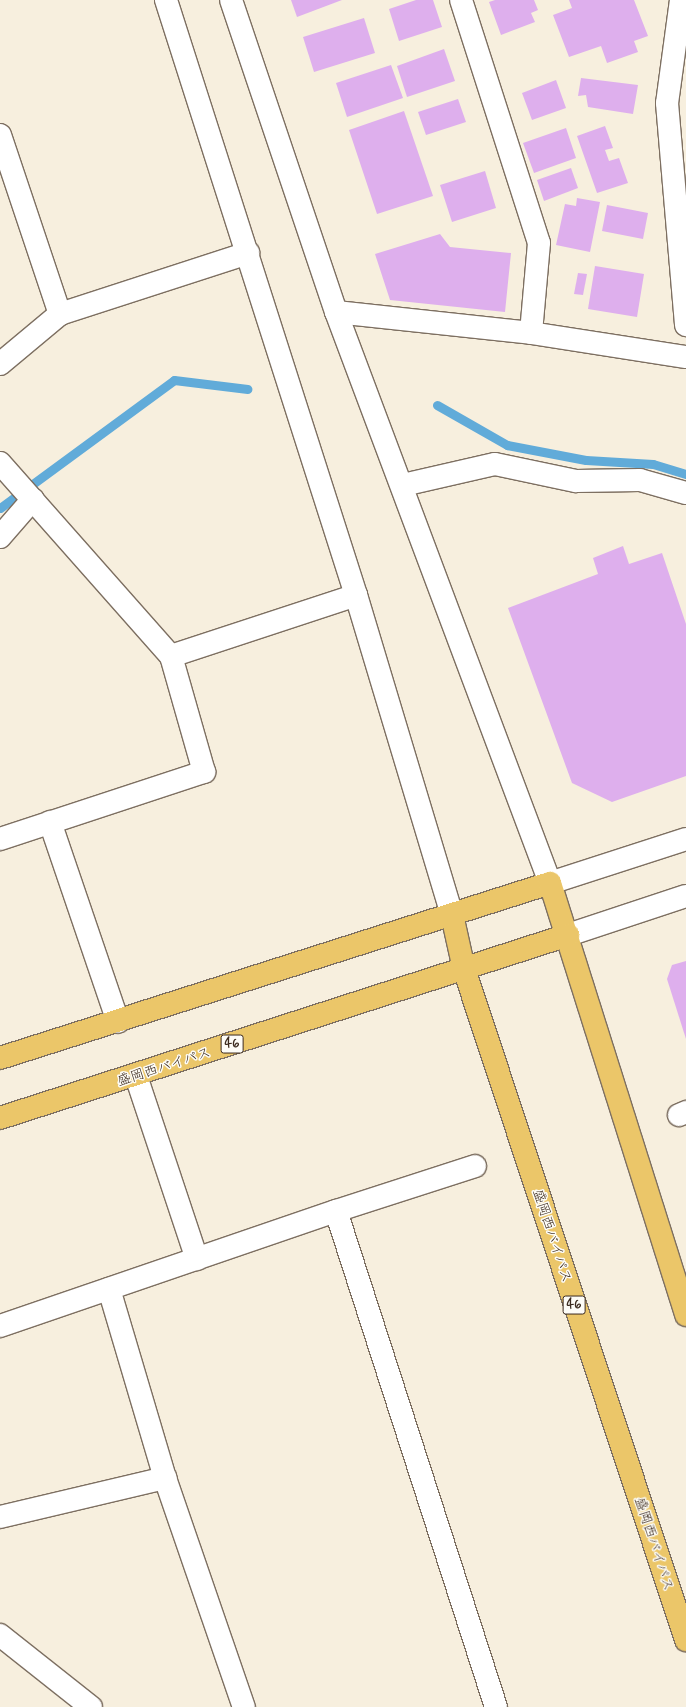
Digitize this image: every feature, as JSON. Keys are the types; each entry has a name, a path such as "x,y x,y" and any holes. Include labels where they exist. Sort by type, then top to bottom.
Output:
{"highway":[{"path":"0,1058 118,1022 550,883 568,935 686,1315"},
{"name":"盛岡西バイパス","path":"452,915 464,969 686,1640"},
{"name":"盛岡西バイパス","path":"0,1118 136,1076 568,935"}],"street":[{"path":"166,0 356,595 452,915"},
{"path":"231,0 336,312 403,485 550,883 686,839"},
{"path":"461,0 539,243 531,333"},
{"path":"681,0 667,103 686,325"},
{"path":"0,135 3,156 60,314"},
{"path":"0,364 60,314 248,253"},
{"path":"336,312 531,333 686,357"},
{"path":"0,463 171,656 204,772 0,839"},
{"path":"403,485 495,464 576,481 640,480 686,493"},
{"path":"0,537 33,499"},
{"path":"171,656 356,595"},
{"path":"50,822 118,1022"},
{"path":"568,935 686,896"},
{"path":"136,1076 197,1259"},
{"path":"0,1326 336,1211 475,1166"},
{"path":"336,1211 496,1707"},
{"path":"109,1289 165,1478 244,1707"},
{"path":"0,1517 165,1478"},
{"path":"0,1635 91,1707"}],"building":[{"path":"291,0 342,0 297,17"},
{"path":"416,0 433,0 442,27 399,41 389,9"},
{"path":"495,0 534,0 538,10 531,13 535,22 501,35 489,2"},
{"path":"569,0 634,0 648,36 634,41 638,52 607,63 601,46 569,57 553,15 572,8"},
{"path":"364,18 375,53 314,72 303,37"},
{"path":"444,49 455,81 407,97 397,66"},
{"path":"391,65 403,98 347,117 336,83"},
{"path":"581,78 638,85 633,114 588,107 586,95 578,96"},
{"path":"556,80 566,108 532,120 522,93"},
{"path":"458,99 466,122 426,135 418,112"},
{"path":"404,111 433,196 377,214 349,130"},
{"path":"605,126 613,148 605,150 609,161 619,158 628,183 597,193 577,136"},
{"path":"566,128 576,158 534,173 523,143"},
{"path":"571,168 578,188 544,201 537,180"},
{"path":"485,171 496,208 452,222 440,185"},
{"path":"577,198 600,202 590,252 556,245 565,204 576,206"},
{"path":"607,205 648,213 643,239 602,231"},
{"path":"440,234 450,247 511,253 505,312 390,300 375,254"},
{"path":"595,266 644,274 637,317 588,309"},
{"path":"578,273 587,274 583,295 574,294"},
{"path":"623,546 629,564 662,553 686,624 686,776 612,802 572,783 508,608 598,574 593,558"},
{"path":"686,961 686,1039 667,979 672,965"}],"waterway":[{"path":"0,508 174,380 247,389"},
{"path":"437,405 507,445 586,460 653,464 686,474"}]}
